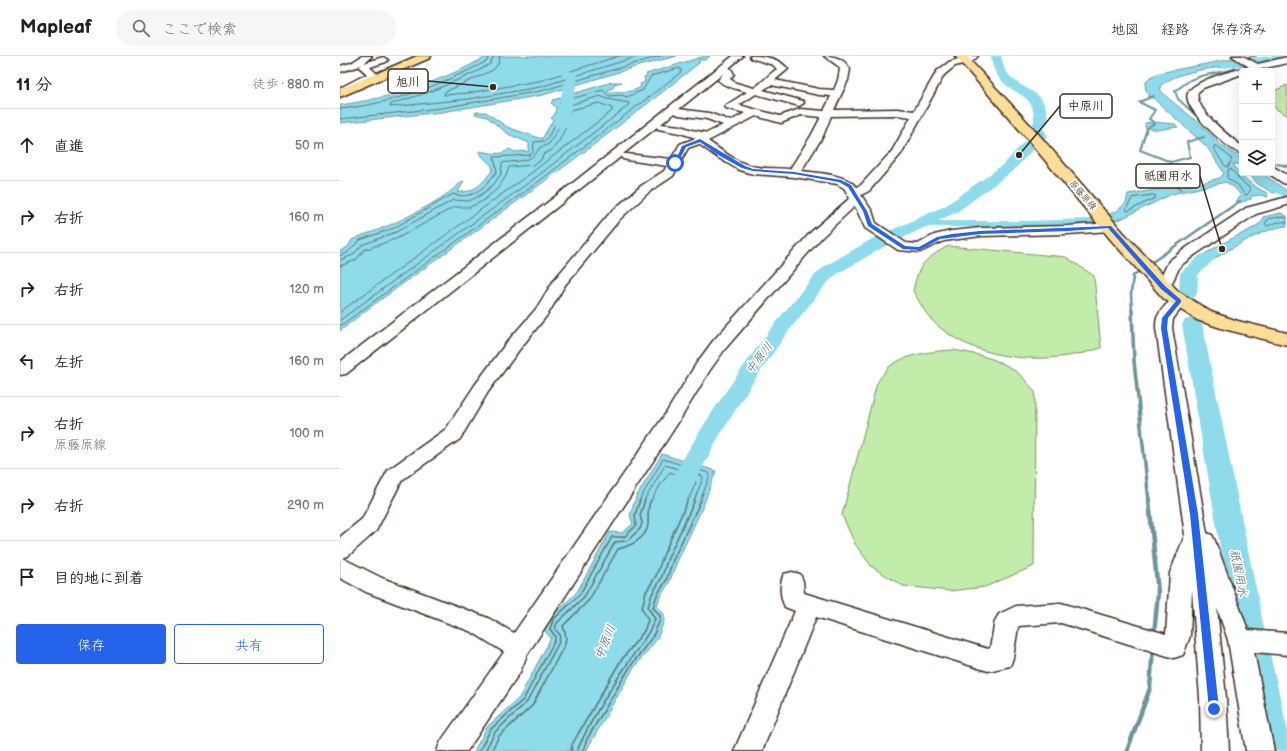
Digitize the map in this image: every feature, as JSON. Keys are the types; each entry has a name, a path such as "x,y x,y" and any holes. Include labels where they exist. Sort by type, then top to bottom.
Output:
{"main road":[{"path":"340,93 427,56"},
{"name":"原藤原線","path":"966,58 1163,288 1179,301 1204,316 1224,323 1287,338"}],"street":[{"path":"340,69 354,65 368,56"},
{"path":"754,56 776,63 783,69 772,77 770,82 730,106 781,120 800,112 828,114 897,112 918,115"},
{"path":"794,173 817,136 843,80 844,69 837,60 828,56"},
{"path":"1240,57 1255,66"},
{"path":"340,93 373,75 364,67 382,58 406,65"},
{"path":"776,63 787,58"},
{"path":"451,751 511,664 518,648 675,414 702,368 719,345 816,236 864,188 897,152 940,73 952,64 966,58"},
{"path":"1239,149 1222,135 1196,107 1192,98 1195,89 1255,66 1287,60"},
{"path":"734,62 729,74 723,80 738,87 799,103"},
{"path":"675,163 624,160 734,62"},
{"path":"340,370 734,62"},
{"path":"770,82 819,92 837,93"},
{"path":"679,112 709,116 732,125"},
{"path":"340,550 368,525 395,475 453,434 481,389 513,346 542,312 560,283 582,254 620,212 645,189 669,173 684,146 732,125 754,113"},
{"path":"662,127 678,130 681,129 704,138 721,155 743,167 753,170 794,173 841,181 850,186 856,195 865,211 870,225 903,247 920,248 938,238 973,233 1068,230 1105,221"},
{"path":"1275,172 1287,180"},
{"path":"1163,288 1174,264 1191,251 1250,211 1287,201"},
{"path":"1179,301 1165,318 1164,328 1195,524 1214,709 1215,751"},
{"path":"792,581 793,600 988,660 1001,658 1007,621 1016,616 1061,613 1174,647 1178,636 1181,573 1195,524"},
{"path":"1195,524 1248,641 1260,751"},
{"path":"340,567 374,585 480,625 518,648"},
{"path":"748,751 809,605"},
{"path":"1248,641 1287,644"}],"green space":[{"path":"1287,85 1287,116 1275,108 1275,91"},
{"path":"948,246 1066,257 1094,276 1101,348 1060,357 1016,357 995,354 974,347 955,338 938,326 930,318 913,291 920,268 933,255"},
{"path":"953,350 979,355 995,360 1011,368 1025,380 1035,392 1034,566 985,587 950,591 903,586 872,567 855,544 842,515 879,379 888,368 902,359 919,354"}],"water":[{"path":"488,56 677,56 543,95 442,112 340,123 340,105 379,98 435,81"},
{"path":"705,56 710,56 705,60 699,60 699,63 617,127 365,311 340,331 340,251 348,247 352,240 421,210 454,189 461,182 464,181 458,192 474,189 493,169 479,151 503,153 509,149 515,152 529,151 529,143 508,134 487,117 475,114 476,112 486,112 507,127 542,139 553,120 551,118 555,114 556,107 551,103 553,100 612,82 622,82 614,84 613,88 608,90 610,92 632,91 641,87 640,84 645,82 644,77 647,76 646,74"},
{"path":"1237,58 1241,60 1233,62 1244,61 1249,64 1191,72 1169,80 1160,86 1161,91 1169,99 1198,122 1221,145 1239,157 1239,165 1233,164 1239,172 1239,176 1243,176 1267,193 1268,197 1260,195 1251,196 1251,199 1238,203 1235,202 1241,196 1235,188 1226,182 1172,194 1123,218 1111,222 1106,215 1117,211 1126,203 1128,194 1201,183 1220,178 1224,173 1207,147 1152,97 1148,96 1150,95 1146,90 1145,84 1150,77 1159,73"},
{"path":"1152,122 1175,124 1178,127 1156,130 1145,127 1145,123"},
{"path":"1251,176 1266,176 1286,190 1273,193 1258,184"},
{"path":"1281,213 1287,216 1287,226 1266,231 1239,244 1213,260 1196,274 1196,283 1184,280 1183,277 1189,268 1205,254 1255,227 1262,222 1263,217"},
{"path":"662,454 716,471 703,506 669,583 660,597 657,606 664,614 664,621 657,639 633,669 586,751 474,751 487,727 519,698 551,638 544,630 550,618 577,592 610,532 622,533 633,524 630,515 636,497"}],"waterway":[{"name":"中原川","path":"678,489 709,433 743,380 800,304 820,280 831,270 878,243 951,209 1009,167 1030,144 1041,136 1036,127 1041,123 1041,112 1038,104 1027,93 1005,78 999,69 996,56"},
{"path":"1243,58 1256,56"},
{"path":"1224,65 1273,59 1284,56"},
{"path":"1201,120 1178,99 1175,91 1190,80 1201,76 1258,64 1262,60"},
{"path":"558,68 572,76 561,125"},
{"path":"1154,96 1139,102 1155,110 1149,119 1155,123 1147,128 1140,150 1171,162"},
{"path":"1171,162 1190,157 1187,142 1204,137"},
{"path":"1218,137 1239,153"},
{"path":"1168,166 1171,162"},
{"path":"1275,164 1287,166 1283,165"},
{"path":"1169,165 1160,177 1181,189"},
{"path":"1259,176 1287,195"},
{"path":"1148,265 1240,201"},
{"path":"920,224 1029,224 1089,222 1112,216"},
{"name":"祇園用水","path":"1188,293 1189,273 1206,259"},
{"path":"1132,311 1131,294 1133,276 1141,269"},
{"path":"1132,310 1134,361 1149,501"},
{"name":"祇園用水","path":"1192,324 1249,628 1276,751"},
{"path":"1149,500 1158,593 1154,635"},
{"path":"1127,751 1150,688 1153,647"}],"place":[{"name":"旭川","path":"493,87"},
{"name":"中原川","path":"1019,155"},
{"name":"祇園用水","path":"1222,249"}],"route":[{"path":"675,163 684,146 700,140 721,155 743,167 753,170 794,173 841,181 850,186 865,211 870,225 903,247 910,249 920,248 938,238 952,235 980,232 1068,230 1110,227 1163,288 1179,301 1165,318 1164,328 1194,514 1214,709"}]}
